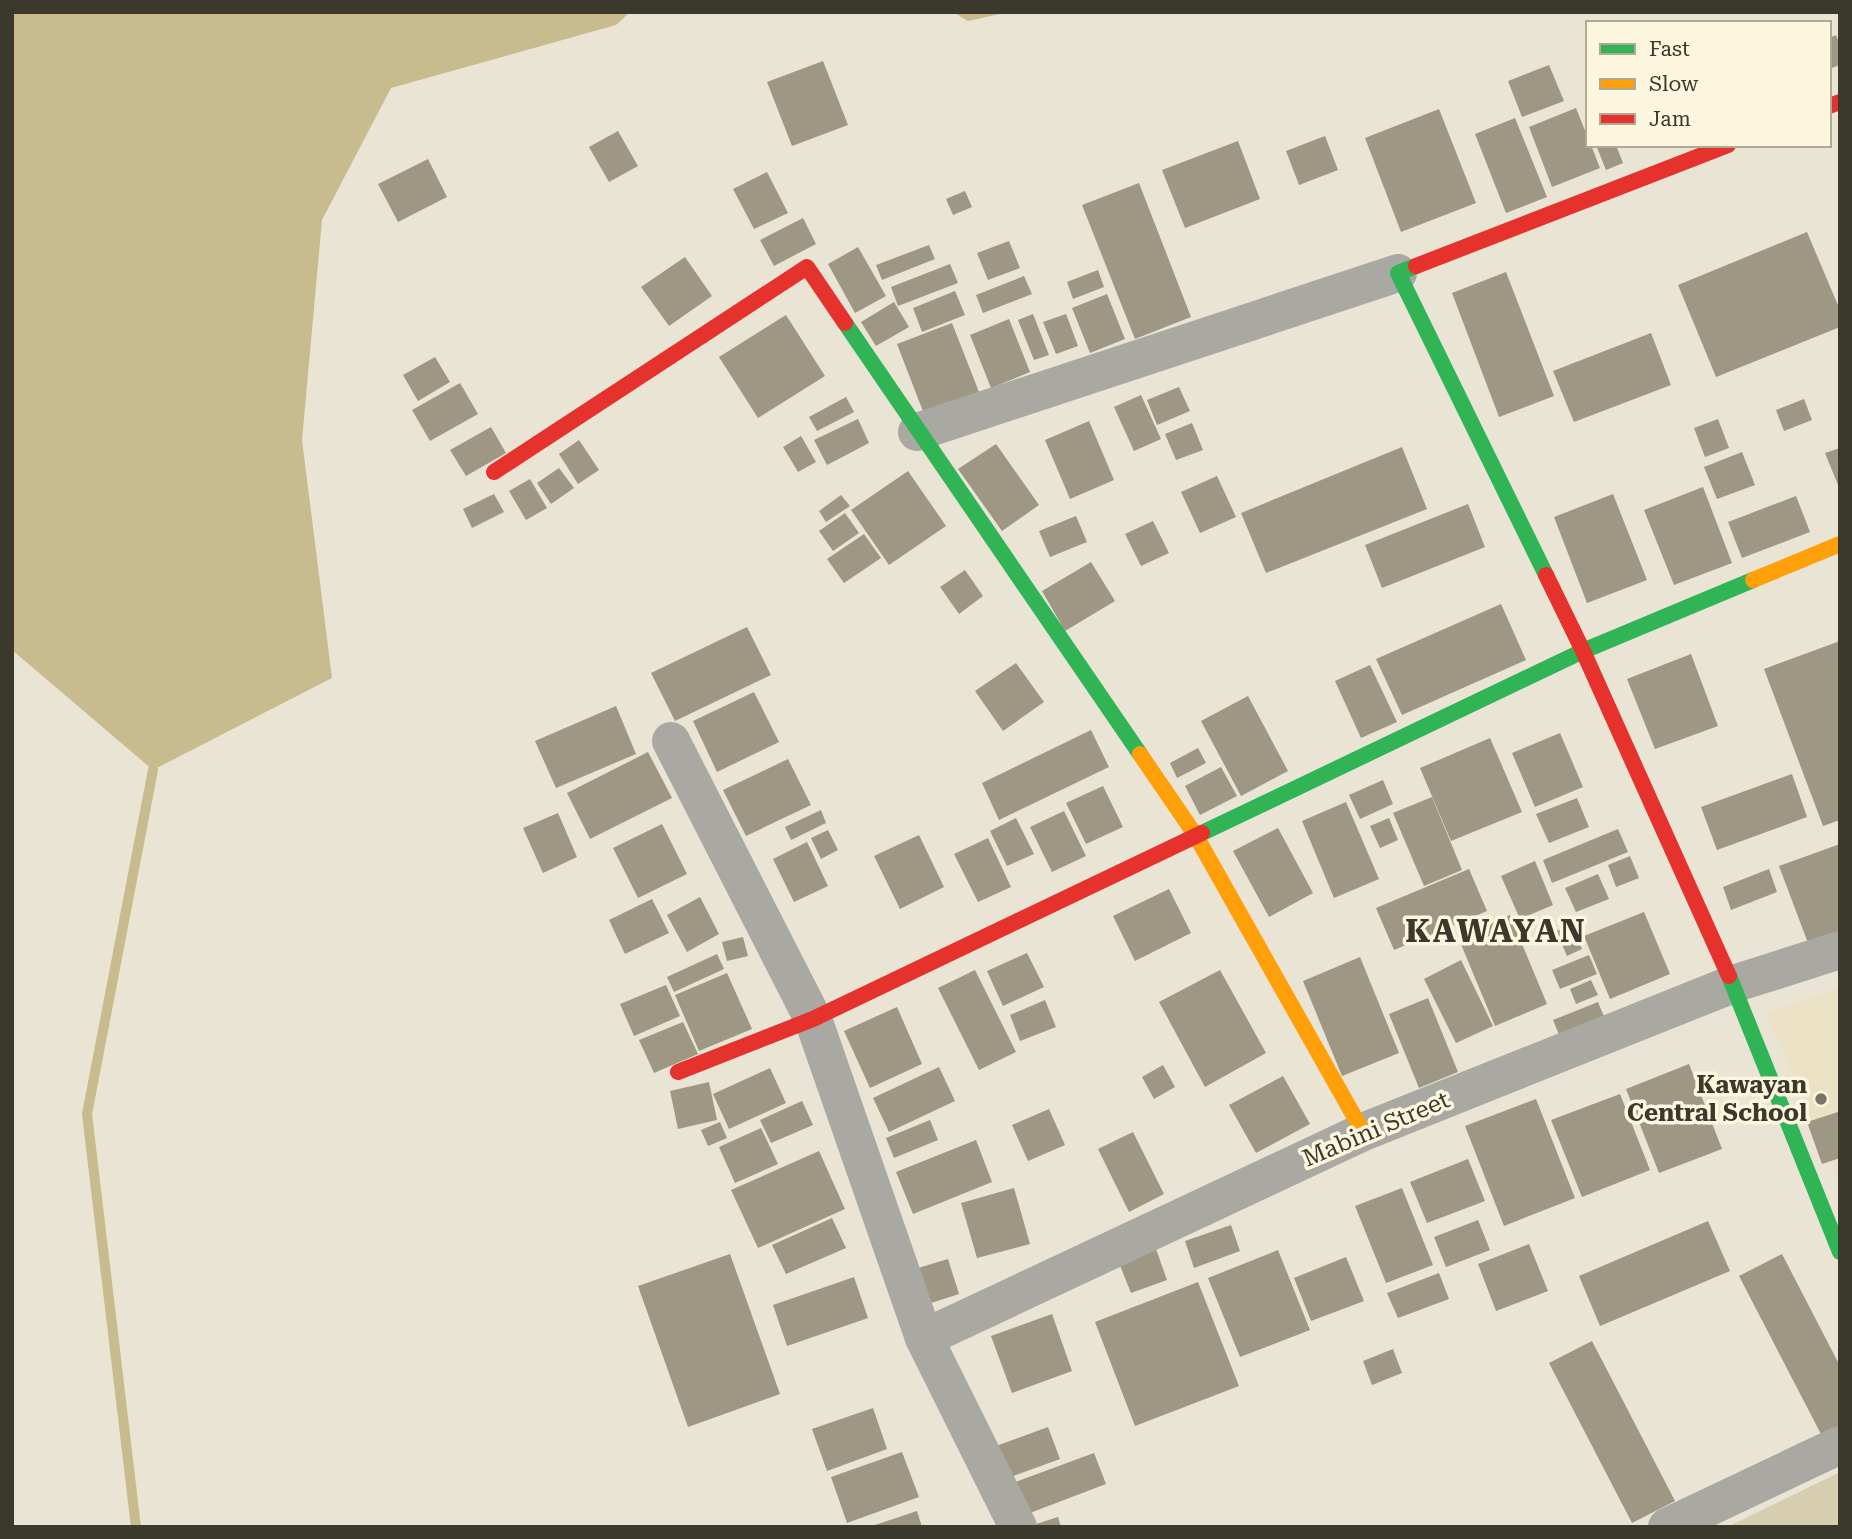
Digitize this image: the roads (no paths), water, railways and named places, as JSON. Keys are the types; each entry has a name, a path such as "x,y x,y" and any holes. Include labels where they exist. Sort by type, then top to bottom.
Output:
{"street":[{"path":"918,432 1398,273 1723,147"},
{"path":"494,472 807,267 1196,836 1363,1132"},
{"path":"1398,273 1583,651 1733,984 1840,1252"},
{"path":"678,1072 813,1019 1583,651 1840,544"},
{"path":"671,741 813,1019 924,1338 1018,1527"},
{"name":"Mabini Street","path":"924,1338 1363,1132 1733,984 1840,950"},
{"path":"1667,1527 1840,1445"}],"waterway":[{"path":"136,1527 87,1114 153,770"}],"place":[{"name":"Kawayan Central School","path":"1821,1099"}],"district":[{"name":"KAWAYAN","path":"1496,931"}]}
